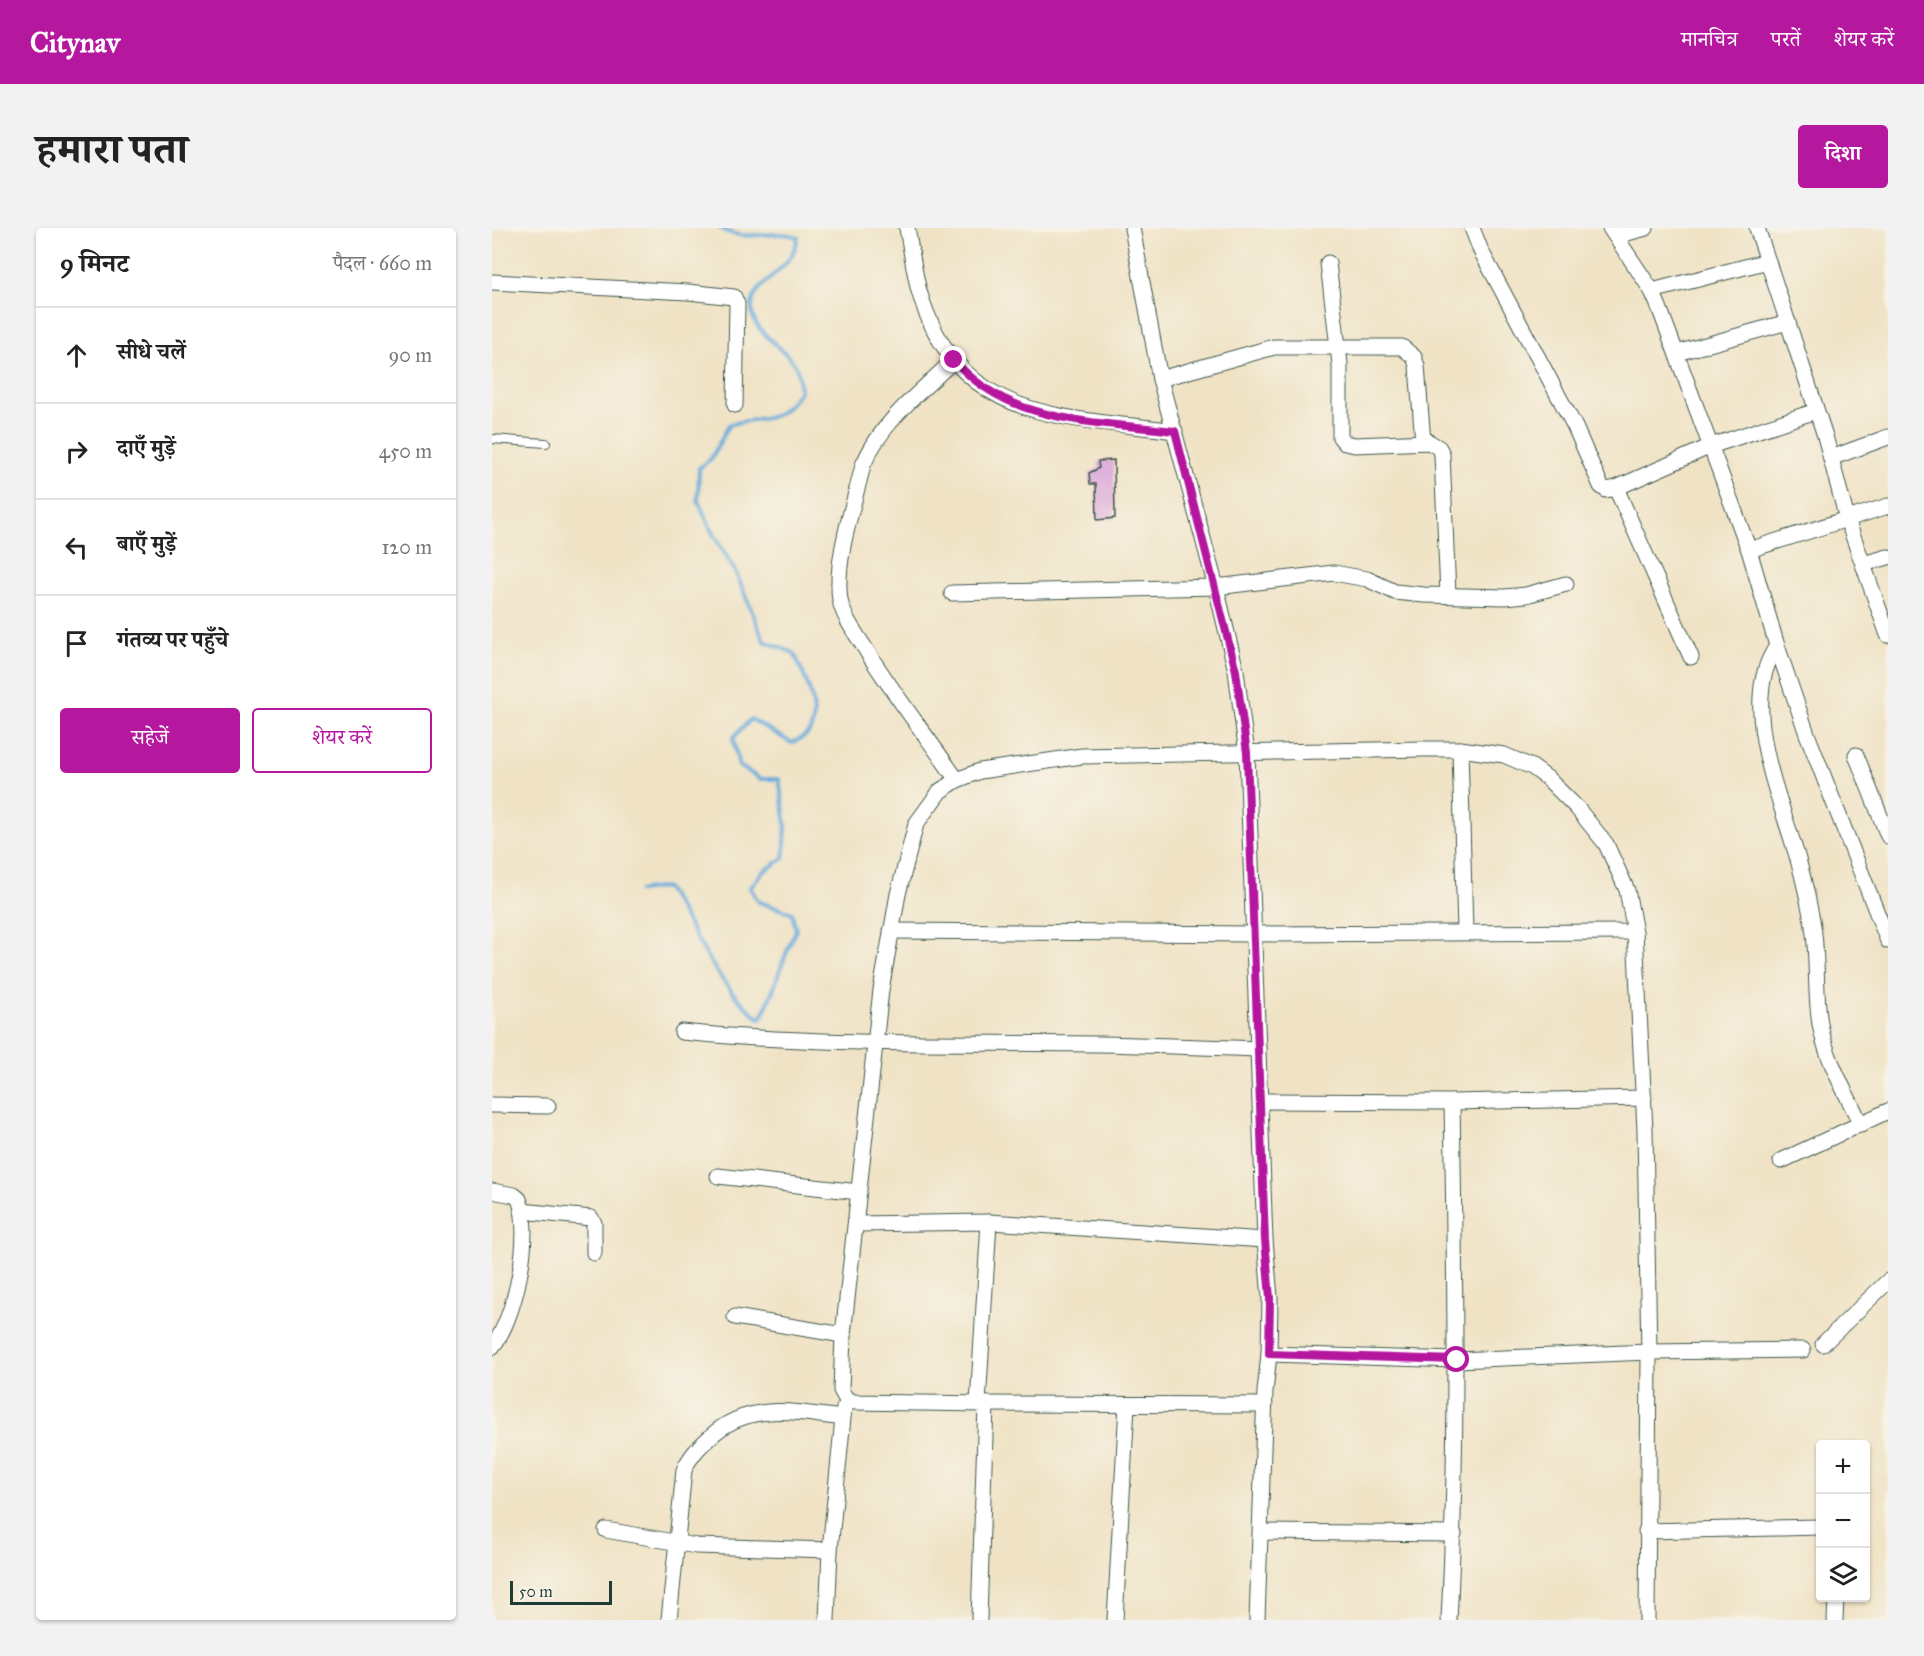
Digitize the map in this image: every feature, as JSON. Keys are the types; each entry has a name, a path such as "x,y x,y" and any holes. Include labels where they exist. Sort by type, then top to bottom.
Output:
{"street":[{"path":"907,228 919,291 928,315 954,360 973,381 1006,402 1037,412 1175,431"},
{"path":"1132,228 1160,379 1216,586 1236,671 1247,753 1265,1240 1270,1298 1257,1620"},
{"path":"1472,228 1503,294 1575,428 1601,486 1608,491 1711,446 1816,411"},
{"path":"1646,228 1613,232 1652,291 1677,353 1749,550 1777,646 1807,734 1888,941"},
{"path":"1757,228 1831,458 1847,519 1888,635"},
{"path":"1652,291 1768,261"},
{"path":"1328,263 1338,346 1339,433 1342,440 1355,445 1423,442 1434,444 1442,454 1448,595"},
{"path":"492,282 688,292 734,297 737,304 735,405"},
{"path":"1677,353 1788,322"},
{"path":"1160,379 1274,347 1402,347 1414,357 1423,442"},
{"path":"954,360 896,416 869,451 863,465 842,556 840,598 848,620 872,660 957,780"},
{"path":"1831,458 1888,437"},
{"path":"1616,488 1691,657"},
{"path":"1749,550 1888,506"},
{"path":"1863,564 1888,557"},
{"path":"952,593 1216,586 1312,573 1334,573 1366,579 1395,592 1448,595 1516,597 1566,584"},
{"path":"1777,646 1767,661 1763,680 1765,752 1771,781 1796,853 1812,917 1816,999 1824,1043 1861,1125"},
{"path":"1460,749 1465,931"},
{"path":"1265,1405 854,1402 846,1399 841,1390 843,1335 874,1044 898,894 916,824 940,791 957,780 980,771 1082,756 1170,752 1460,749 1504,755 1532,767 1577,808 1606,844 1618,868 1627,891 1635,932 1644,1098 1649,1352 1647,1620"},
{"path":"1856,755 1888,836"},
{"path":"891,932 1253,934 1465,931 1635,932"},
{"path":"682,1032 768,1041 874,1044 1099,1044 1258,1048"},
{"path":"1261,1101 1452,1102 1644,1098"},
{"path":"1449,1620 1454,1534 1457,1360 1452,1102"},
{"path":"492,1105 548,1106"},
{"path":"1781,1161 1888,1111"},
{"path":"718,1176 859,1192"},
{"path":"492,1191 514,1195 519,1199 522,1211 521,1260 510,1315 503,1334 492,1347"},
{"path":"522,1211 591,1218 594,1223 594,1253"},
{"path":"856,1224 989,1222 1265,1240"},
{"path":"979,1620 982,1404 989,1222"},
{"path":"1823,1344 1888,1281"},
{"path":"735,1317 843,1335"},
{"path":"1269,1354 1457,1360 1649,1352 1803,1350"},
{"path":"827,1620 830,1550 842,1418 846,1399"},
{"path":"1115,1620 1127,1405"},
{"path":"669,1620 684,1470 695,1451 718,1429 755,1412 789,1411 842,1418"},
{"path":"1646,1531 1816,1527"},
{"path":"606,1530 676,1544 830,1550"},
{"path":"1261,1532 1454,1534"},
{"path":"1835,1620 1836,1602"}],"lane":[{"path":"492,439 546,443"}],"building":[{"path":"1114,460 1115,518 1097,520 1096,484 1090,484 1089,473 1099,468 1098,461"}],"waterway":[{"path":"639,891 665,887 719,975 745,1006 761,1019 796,930 792,913 759,902 750,888 763,872 784,858 786,825 779,779 760,779 739,766 733,738 751,719 792,743 808,733 814,714 813,704 807,682 794,653 764,641 736,573 713,534 698,501 699,468 711,459 729,425 776,415 783,411 800,391 798,372 793,363 761,330 752,311 753,300 757,292 790,258 798,237 778,234 739,235 720,228"}],"route":[{"path":"954,360 973,381 986,390 1006,402 1037,412 1175,431 1236,671 1247,753 1248,835 1265,1184 1265,1240 1270,1298 1269,1354 1457,1360"}]}
